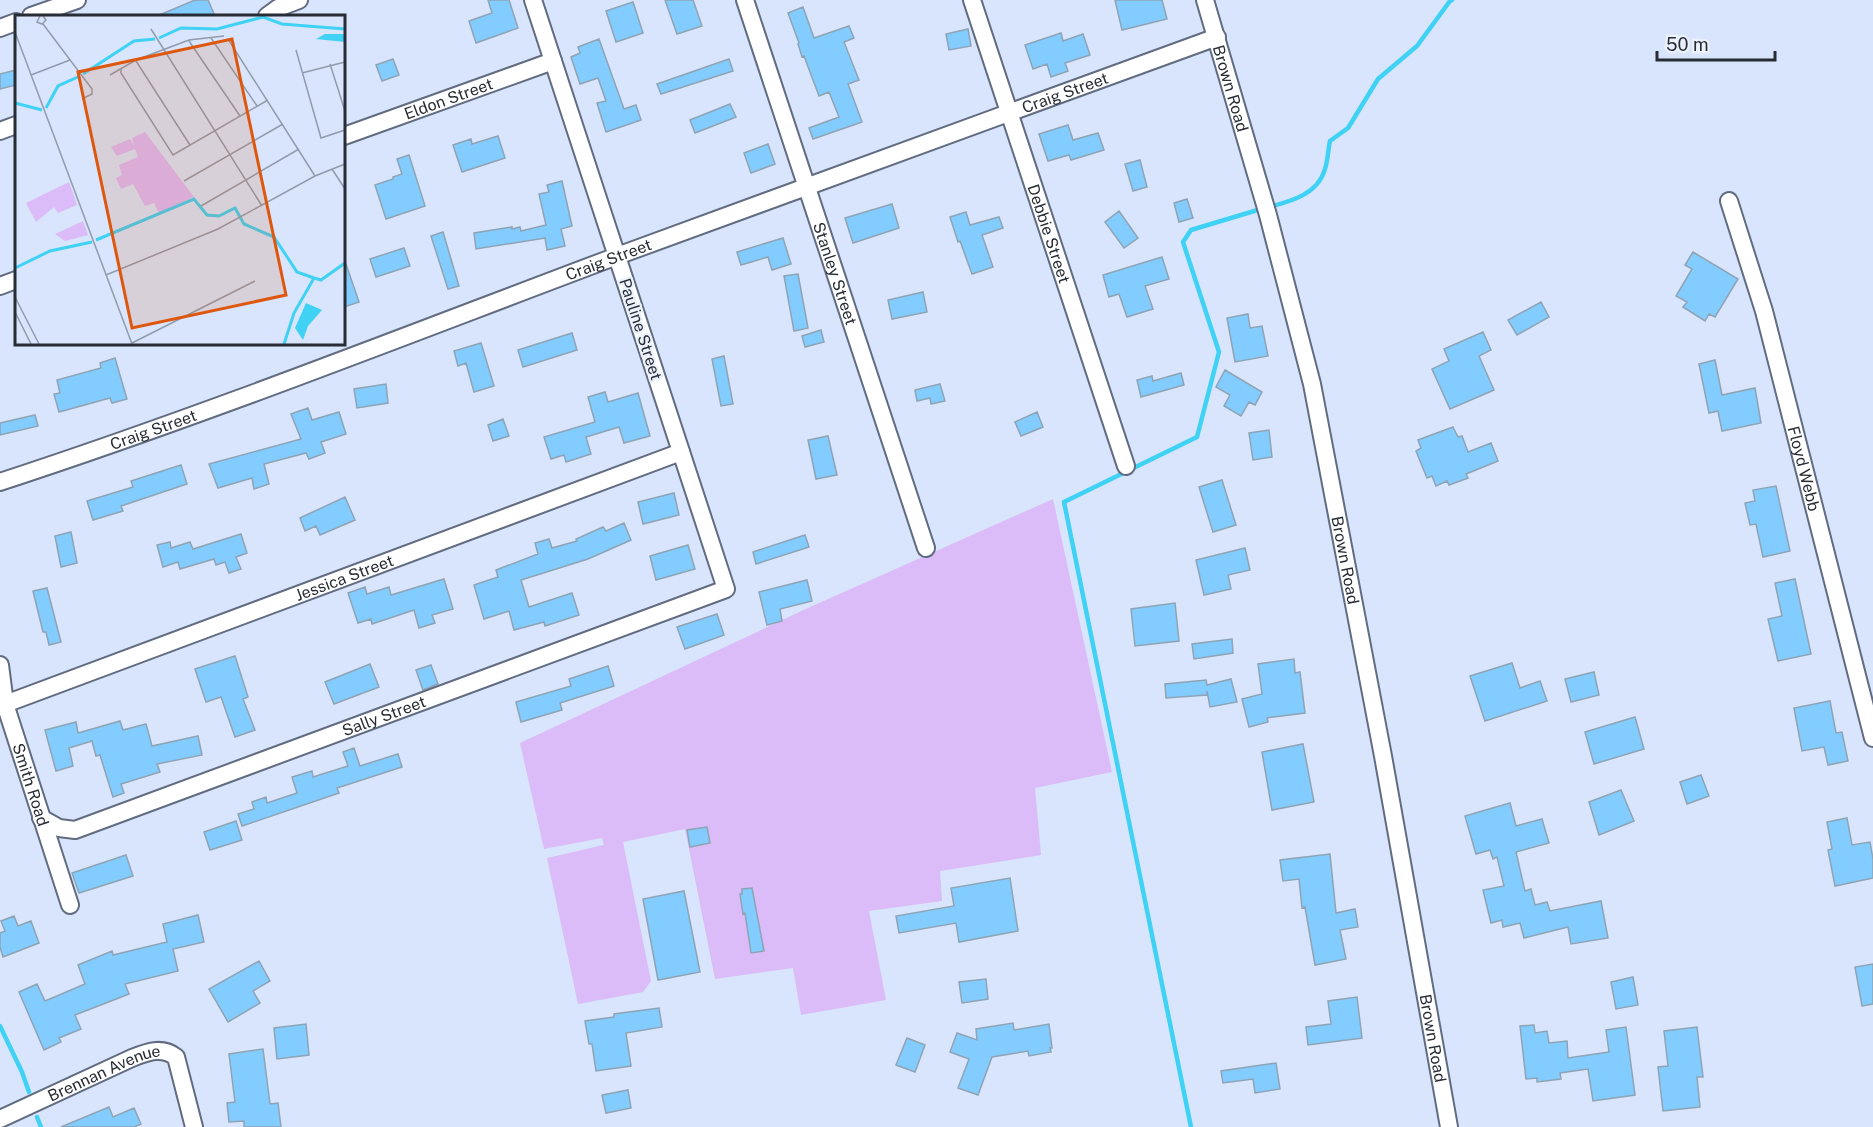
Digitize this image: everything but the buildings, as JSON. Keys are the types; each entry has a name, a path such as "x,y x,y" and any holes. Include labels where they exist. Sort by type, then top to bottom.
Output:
{"street":[{"path":"35,15 77,0"},
{"path":"268,15 278,8 299,0"},
{"name":"Pauline Street","path":"532,0 726,589"},
{"name":"Stanley Street","path":"745,0 926,548"},
{"name":"Debbie Street","path":"972,0 1126,466"},
{"name":"Brown Road","path":"1205,0 1266,207 1312,384 1383,756 1449,1127"},
{"path":"0,28 15,22"},
{"name":"Craig Street","path":"0,482 56,464 379,347 617,256 1217,37"},
{"name":"Eldon Street","path":"345,136 553,61"},
{"path":"0,131 15,125"},
{"name":"Floyd Webb","path":"1729,201 1764,311 1873,738"},
{"path":"0,285 15,280"},
{"name":"Jessica Street","path":"5,704 681,452"},
{"name":"Sally Street","path":"41,818 59,828 75,830 726,589"},
{"name":"Smith Road","path":"0,664 5,704 70,905"},
{"name":"Brennan Avenue","path":"0,1119 132,1058 162,1050 176,1057 194,1127"}],"shaded area":[{"path":"1053,499 1112,772 1035,788 1041,855 940,871 942,901 869,911 886,1000 801,1015 793,968 715,979 685,829 623,842 651,981 643,992 578,1004 547,858 604,845 602,838 544,849 520,743 808,608"}],"waterway":[{"path":"1269,207 1295,199 1317,185 1325,169 1330,141 1348,128 1378,79 1417,46 1452,0"},
{"path":"1191,1127 1064,502 1197,437 1219,352 1183,242 1191,230 1261,209"},
{"path":"0,1026 29,1092"},
{"path":"37,1117 41,1127"}]}
